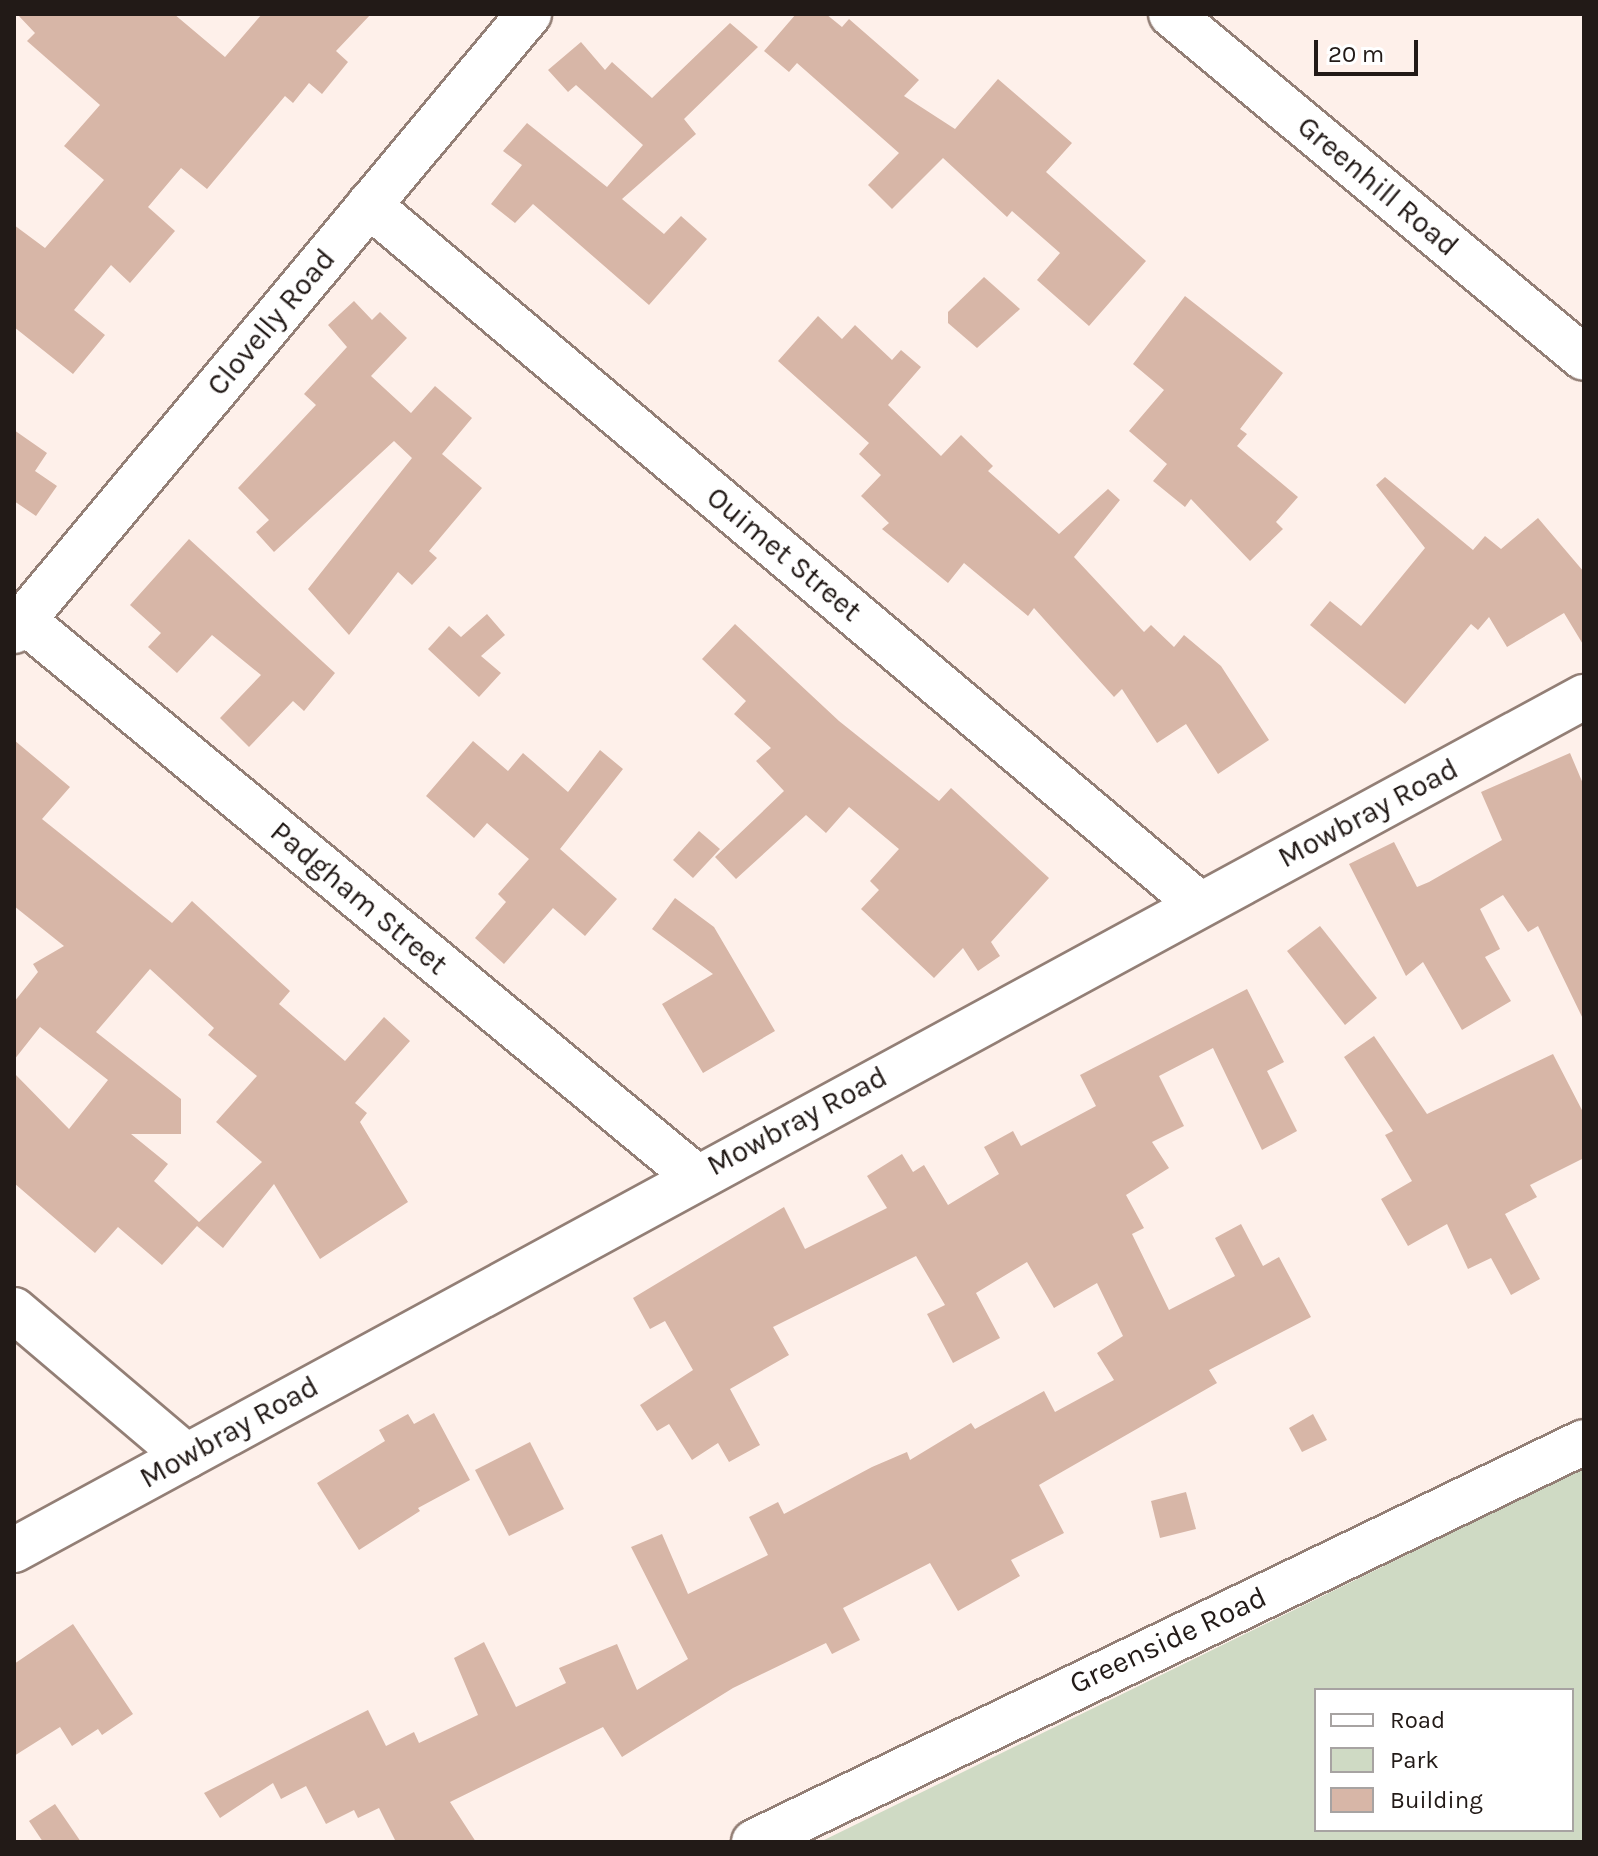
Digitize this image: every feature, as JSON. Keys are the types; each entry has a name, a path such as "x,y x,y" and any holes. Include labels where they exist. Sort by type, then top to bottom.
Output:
{"street":[{"name":"Clovelly Road","path":"18,625 529,14"},
{"name":"Greenhill Road","path":"1171,14 1584,358"},
{"name":"Ouimet Street","path":"369,205 1199,904"},
{"name":"Padgham Street","path":"18,625 695,1176"},
{"name":"Mowbray Road","path":"14,1550 695,1176 1584,697"},
{"path":"14,1310 186,1456"},
{"name":"Greenside Road","path":"754,1842 1584,1442"}],"green space":[{"path":"1584,1468 1584,1842 820,1842"}],"building":[{"path":"17,14 174,14 225,57 262,14 371,14 336,51 348,62 322,94 309,83 293,103 285,96 207,189 181,168 148,207 175,231 130,283 111,265 74,310 105,335 73,374 14,327 14,225 45,248 104,180 64,146 100,105 27,41 35,33"},
{"path":"796,14 826,14 842,27 849,19 919,80 904,96 955,129 998,79 1072,143 1046,172 1146,261 1089,326 1037,280 1060,253 1012,211 1007,217 943,158 892,209 868,185 899,153 797,63 789,72 764,51"},
{"path":"730,23 758,47 684,119 696,134 622,199 664,234 681,216 707,239 649,305 533,204 515,223 491,204 522,165 503,151 527,123 607,187 643,145 576,85 568,92 548,70 581,42 605,70 612,62 652,98"},
{"path":"984,277 1020,309 977,348 948,323 948,312"},
{"path":"1185,296 1283,373 1240,429 1247,434 1237,446 1298,497 1276,522 1283,529 1250,561 1191,499 1185,507 1153,481 1167,464 1129,431 1164,390 1133,364"},
{"path":"354,301 372,320 380,312 407,338 371,376 411,413 435,386 472,418 442,454 482,488 429,551 437,558 412,585 398,572 349,635 308,589 412,458 394,441 274,552 256,532 269,520 238,488 316,405 304,394 347,347 328,325"},
{"path":"818,316 842,339 855,325 892,360 901,350 921,367 888,405 941,456 961,435 993,466 988,471 1059,534 1108,489 1120,500 1074,557 1144,632 1151,625 1174,647 1184,635 1221,666 1269,740 1218,774 1186,724 1157,743 1122,689 1114,697 1034,608 1028,616 964,563 948,583 882,529 889,523 861,496 881,475 859,454 869,443 778,361"},
{"path":"14,430 47,453 35,471 57,486 36,516 14,501"},
{"path":"1385,477 1473,550 1485,536 1501,549 1538,518 1584,572 1584,646 1564,613 1507,647 1489,617 1478,630 1471,624 1405,704 1310,625 1330,601 1361,626 1425,548 1376,485"},
{"path":"189,539 335,673 304,711 293,701 249,747 220,718 261,675 212,635 177,673 148,647 161,633 130,605"},
{"path":"487,614 505,635 481,656 501,673 479,697 428,649 449,626 461,637"},
{"path":"735,624 839,721 939,801 951,788 1049,878 991,942 1000,956 978,971 963,948 934,978 861,909 879,890 870,881 899,849 849,807 826,833 806,815 736,879 715,857 784,791 756,761 771,748 734,714 746,701 702,659"},
{"path":"14,740 70,787 42,819 172,923 192,901 290,991 279,1004 345,1061 384,1017 410,1041 355,1103 367,1113 360,1122 408,1202 320,1259 274,1184 223,1248 197,1226 162,1265 118,1227 95,1253 14,1183 14,1073 69,1129 108,1080 40,1027 14,1060 14,1002 38,972 33,964 64,946 14,906","holes":["150,969 214,1028 208,1035 257,1076 216,1122 262,1162 199,1222 154,1181 168,1164 131,1134 181,1134 181,1099 96,1032"]},
{"path":"473,741 508,771 523,753 568,792 600,750 623,769 560,849 617,899 585,936 553,908 504,964 475,938 506,902 498,894 529,859 487,823 474,838 426,796"},
{"path":"1570,753 1584,786 1584,1021 1538,926 1528,932 1503,895 1480,909 1500,949 1485,957 1511,1001 1462,1030 1423,962 1406,976 1349,864 1394,842 1417,887 1429,882 1502,840 1481,792"},
{"path":"699,831 720,849 693,878 673,860"},
{"path":"675,898 714,927 775,1031 703,1073 662,1004 713,974 652,929"},
{"path":"1320,926 1377,998 1345,1025 1287,951"},
{"path":"1247,989 1284,1062 1267,1071 1297,1131 1262,1150 1213,1048 1159,1076 1184,1126 1152,1142 1169,1168 1126,1195 1144,1228 1132,1234 1169,1310 1235,1276 1215,1238 1241,1224 1263,1266 1279,1257 1311,1317 1209,1370 1217,1383 1039,1485 1064,1533 1011,1560 1020,1576 958,1611 930,1563 843,1608 860,1640 832,1654 826,1643 733,1688 622,1757 603,1727 450,1802 476,1842 396,1842 379,1808 358,1818 354,1810 326,1824 306,1786 281,1799 273,1783 220,1818 204,1793 368,1710 386,1746 414,1732 419,1743 478,1715 454,1658 484,1642 516,1707 566,1683 559,1668 617,1644 637,1690 688,1659 631,1547 662,1534 688,1594 768,1555 749,1517 778,1502 784,1514 907,1452 910,1460 971,1423 975,1429 1044,1391 1055,1412 1114,1380 1097,1353 1123,1336 1097,1283 1054,1308 1027,1262 976,1293 1000,1338 953,1363 927,1314 945,1305 916,1256 773,1327 789,1355 730,1389 760,1445 729,1462 718,1443 692,1460 669,1424 657,1431 640,1405 693,1370 665,1321 650,1329 633,1298 784,1207 805,1249 887,1208 867,1176 902,1154 913,1172 924,1165 948,1205 999,1174 984,1147 1013,1131 1021,1146 1096,1106 1080,1075"},
{"path":"1374,1036 1427,1114 1553,1054 1584,1114 1584,1158 1530,1185 1537,1197 1505,1214 1540,1279 1511,1295 1491,1258 1468,1269 1447,1224 1408,1246 1381,1199 1412,1181 1385,1135 1393,1131 1344,1057"},
{"path":"434,1413 470,1480 418,1508 420,1511 359,1550 317,1483 385,1441 379,1430 408,1414 414,1424"},
{"path":"1313,1414 1327,1440 1302,1452 1289,1428"},
{"path":"530,1442 564,1509 509,1536 475,1470"},
{"path":"1186,1492 1196,1529 1160,1538 1151,1501"},
{"path":"73,1624 133,1714 102,1735 98,1729 72,1746 60,1727 14,1756 14,1664"},
{"path":"55,1804 81,1842 43,1842 29,1821"}]}
